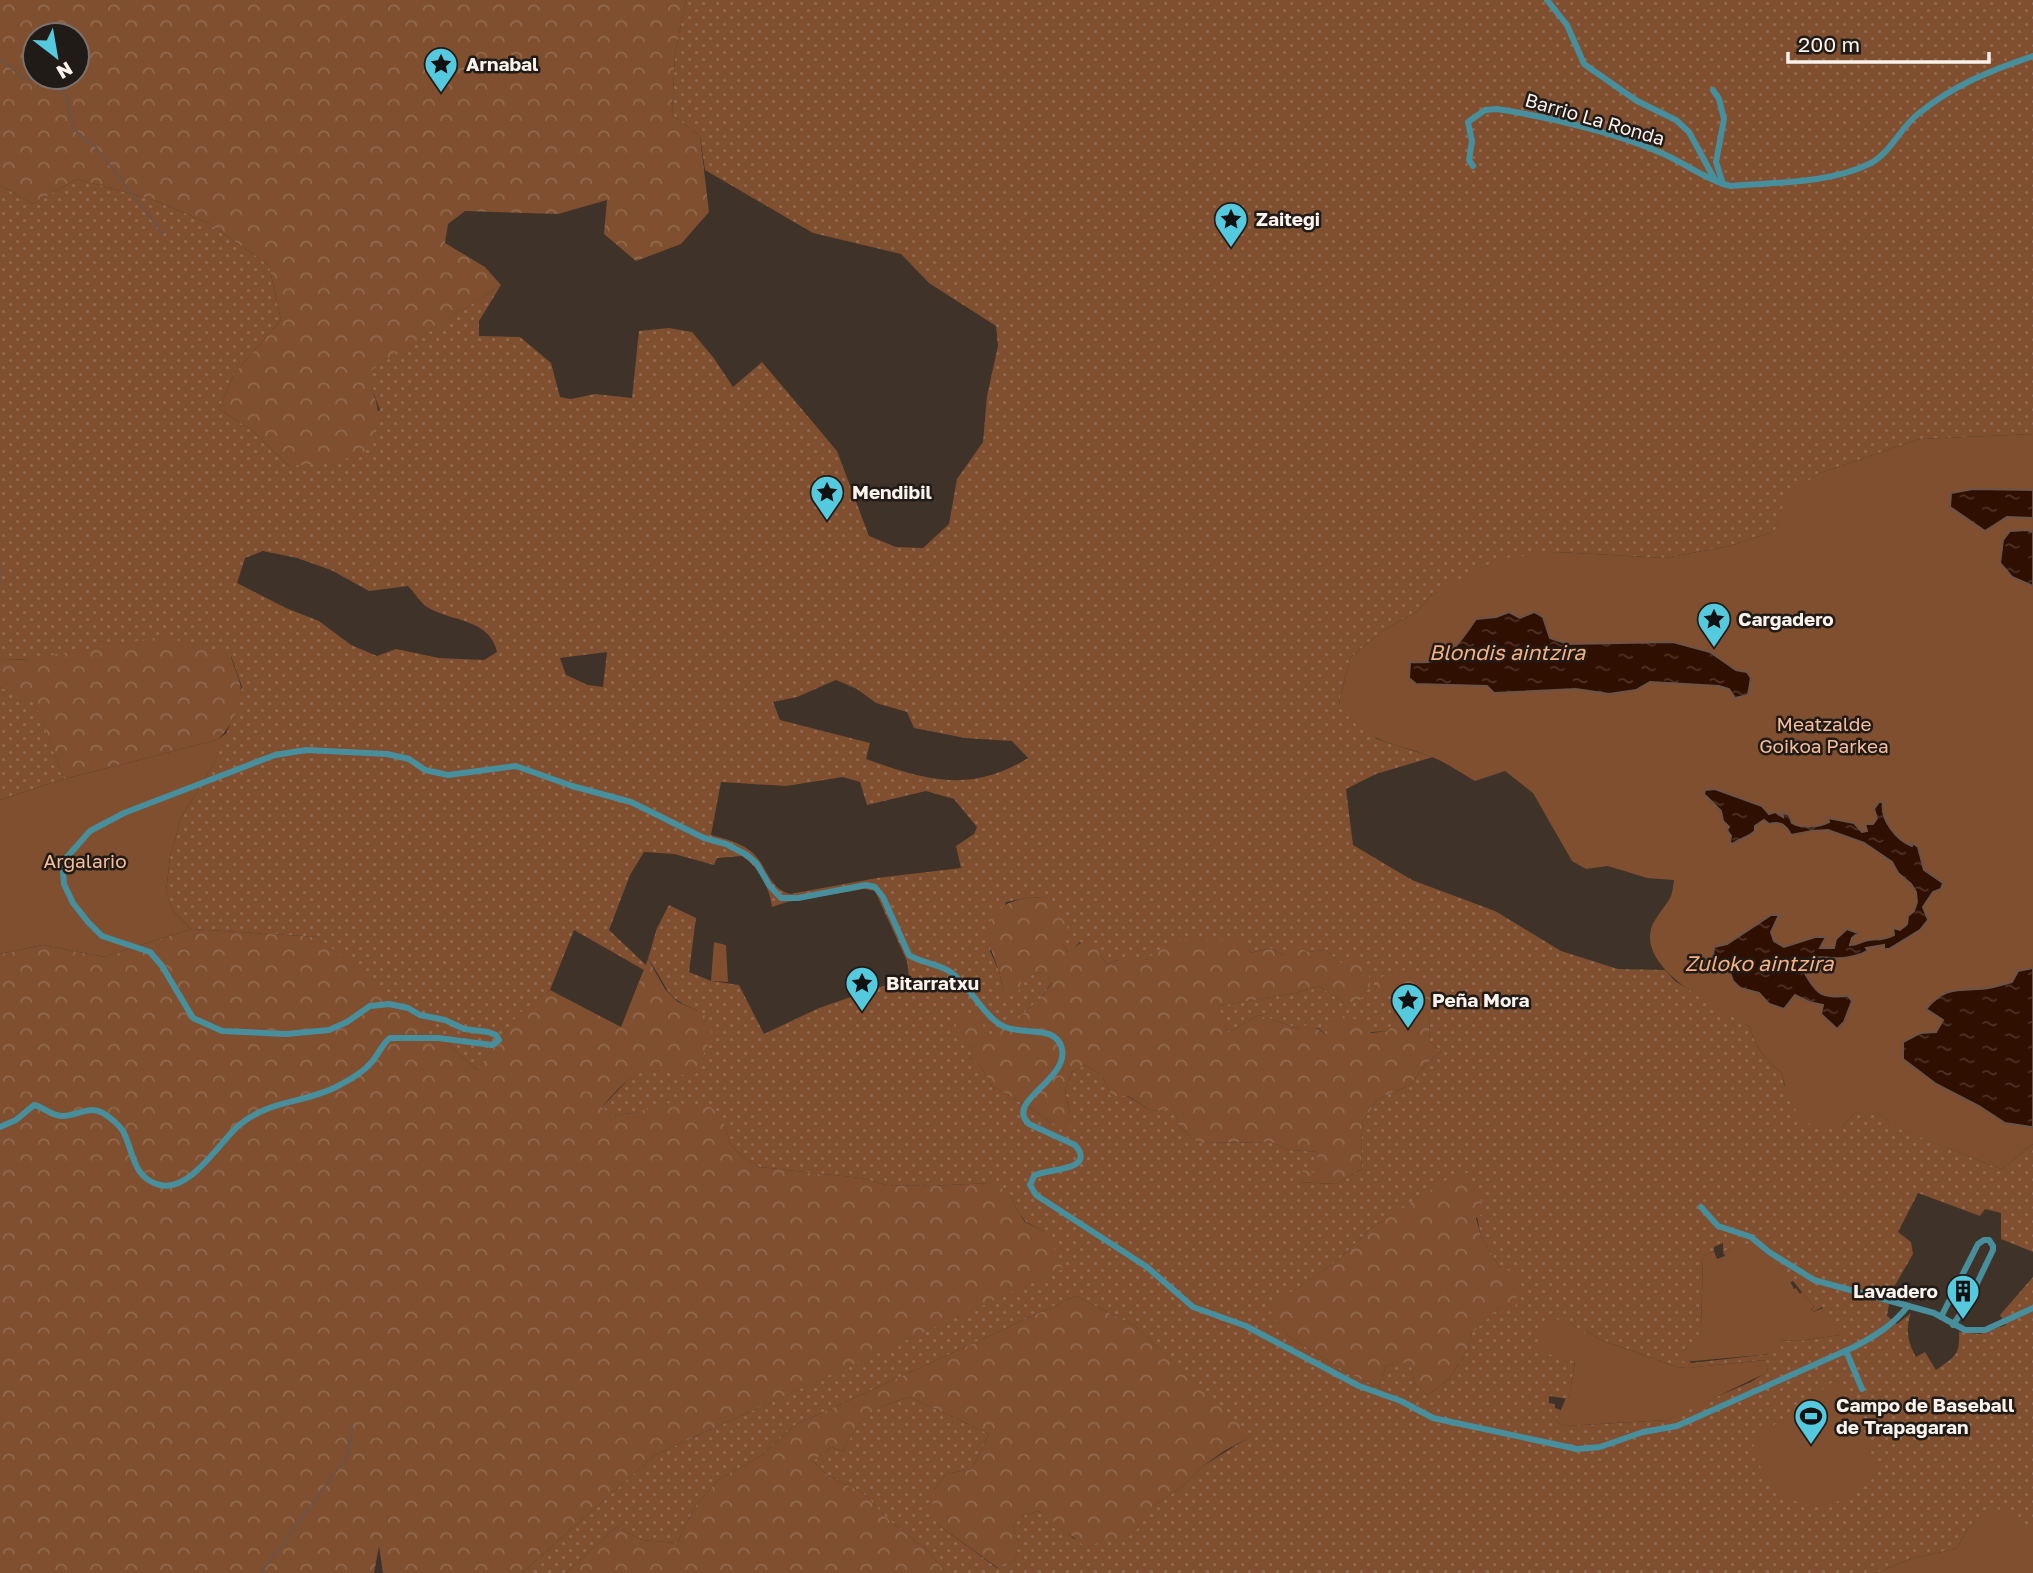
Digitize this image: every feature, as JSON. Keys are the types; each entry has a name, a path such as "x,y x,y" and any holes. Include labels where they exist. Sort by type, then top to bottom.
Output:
{"street":[{"name":"Barrio La Ronda","path":"1547,0 1567,25 1584,64 1637,101 1676,120 1689,132 1720,183"},
{"name":"Barrio La Ronda","path":"1473,166 1469,160 1472,141 1468,122 1485,110 1497,109 1581,127 1636,144 1669,156 1731,186 1815,180 1878,159 1900,129 1955,88 1990,71 2033,56"},
{"path":"1713,90 1719,99 1724,119 1716,162 1720,183"},
{"path":"0,1127 34,1105 60,1117 86,1110 98,1110 113,1119 122,1131 134,1166 142,1175 159,1185 174,1185 193,1174 238,1126 269,1106 324,1092 349,1080 370,1064 390,1038 447,1038 492,1045 497,1043 499,1040 496,1035 488,1032 464,1029 445,1020 389,1004 370,1006 347,1022 329,1030 286,1034 222,1031 192,1018 162,966 149,952 102,936 73,904 64,884 63,871 67,857 90,831 142,805 275,755 306,750 387,754 409,759 425,770 448,775 516,766 572,786 631,802 705,838 726,844 747,855 757,864 780,898 875,887 883,897 909,955 946,969 957,977 999,1024 1009,1029 1045,1032 1053,1035 1059,1042 1062,1052 1057,1072 1032,1095 1023,1105 1021,1112 1029,1124 1074,1145 1080,1152 1080,1158 1068,1169 1042,1171 1034,1176 1030,1185 1036,1195 1147,1267 1193,1307 1247,1326 1259,1335 1367,1390 1401,1401 1433,1418 1577,1449 1601,1447 1643,1432 1676,1426 1846,1351 1882,1332 1897,1320 1908,1306"},
{"path":"1701,1207 1718,1226 1751,1237 1769,1252 1814,1280 1908,1306 1941,1317 1965,1330 1985,1330 2033,1308"},
{"path":"1941,1317 1978,1244 1989,1240 1993,1250 1967,1304 1953,1325"},
{"path":"1846,1351 1862,1389"}],"green space":[{"path":"0,0 686,0 675,54 672,115 700,136 709,212 681,244 636,261 604,234 607,200 558,214 465,211 448,224 445,243 485,267 501,285 367,373 375,397 378,422 363,455 327,463 289,466 253,431 219,409 234,374 281,320 269,265 208,223 154,200 77,179 33,204 0,185"},
{"path":"686,0 2033,0 2033,434 1920,439 1820,473 1789,495 1775,531 1730,546 1665,558 1557,552 1432,594 1418,611 1382,631 1350,658 1339,703 1377,739 1433,757 1376,774 1346,789 1353,845 1412,880 1495,911 1561,951 1618,969 1665,970 1675,981 1750,1027 1762,1053 1782,1073 1784,1085 1842,1127 1855,1113 1869,1110 1878,1113 1900,1129 2001,1169 2033,1144 2033,1252 2001,1239 2001,1213 1985,1209 1980,1216 1918,1193 1898,1232 1911,1242 1913,1254 1891,1292 1887,1316 1897,1324 1911,1313 1908,1330 1913,1352 1916,1357 1925,1352 1936,1370 1955,1355 1959,1332 1980,1334 2006,1325 2000,1315 2033,1277 2033,1525 1970,1525 1956,1549 1913,1558 1876,1573 946,1573 927,1550 891,1522 863,1493 827,1475 813,1461 831,1447 843,1451 869,1414 884,1405 910,1397 989,1434 972,1469 946,1474 934,1490 937,1524 997,1568 1014,1561 1019,1543 1013,1526 1022,1516 1038,1511 1056,1520 1074,1539 1122,1541 1155,1505 1181,1488 1203,1466 1251,1436 1135,1326 1076,1296 793,1426 764,1454 718,1480 696,1505 677,1543 642,1540 616,1527 566,1573 522,1573 655,1455 1062,1269 1043,1231 1026,1222 1011,1197 988,1183 887,1185 861,1178 760,1167 743,1157 731,1145 725,1126 637,1112 612,1116 602,1107 627,1081 642,1070 669,1071 698,1011 686,1006 667,990 648,959 657,928 669,905 696,918 689,972 711,981 739,985 764,1034 819,1008 909,977 907,961 875,891 864,889 772,907 763,879 754,866 742,856 717,858 714,865 674,854 644,852 630,875 609,930 646,965 644,970 574,930 550,990 518,1015 477,1070 442,1038 431,1040 318,937 191,929 173,911 166,892 170,857 181,818 213,765 237,708 242,687 231,656 0,660 0,185 33,204 77,179 154,200 208,223 269,265 281,320 234,374 219,409 253,431 289,466 380,410 366,373 501,285 479,321 479,336 520,337 551,363 560,397 571,399 595,394 632,398 639,331 669,328 692,332 733,387 762,362 837,451 869,536 896,547 923,548 949,524 957,479 983,442 987,396 998,346 996,326 929,283 901,254 813,233 705,170 700,136 672,115 675,54","holes":["263,551 297,558 331,570 369,591 408,586 427,607 478,627 493,641 497,652 484,660 439,658 396,649 377,656 351,645 319,621 237,583 245,558","607,652 603,687 588,685 566,675 560,658","836,680 857,689 876,703 907,712 914,728 965,738 1012,741 1028,758 1007,769 967,780 948,780 908,773 866,759 870,743 780,720 773,702 797,697","843,777 860,782 867,805 926,791 954,799 977,827 974,834 956,846 961,868 877,878 790,894 777,887 758,858 749,850 711,835 721,782 786,786","1030,897 1046,898 1069,953 1080,942 1099,954 1107,964 1117,960 1145,960 1161,950 1191,939 1226,941 1237,936 1251,953 1270,948 1283,955 1326,950 1342,964 1344,1003 1319,986 1295,993 1218,1006 1228,1033 1259,1015 1300,1029 1318,1028 1327,1035 1388,1031 1395,1013 1391,994 1431,991 1429,1041 1441,1051 1425,1065 1410,1085 1378,1099 1363,1121 1362,1169 1336,1184 1299,1182 1319,1175 1318,1152 1290,1150 1271,1142 1198,1143 1179,1126 1173,1108 1152,1111 1127,1096 1111,1096 1102,1075 1085,1065 1072,1072 1065,1091 1070,1113 1051,1123 991,1085 982,1068 970,1057 974,1045 984,1032 997,1039 1010,1019 1021,1015 1041,998 1052,982 1040,972 1021,979 1004,993 999,971 990,951 1006,902","1468,1173 1481,1236 1500,1268 1500,1307 1472,1333 1468,1350 1449,1379 1428,1395 1415,1385 1410,1360 1386,1366 1379,1387 1353,1376 1288,1336 1269,1308 1338,1260 1371,1228 1451,1178","1723,1243 1723,1252 1745,1246 1771,1256 1789,1283 1793,1281 1814,1307 1811,1311 1822,1307 1840,1335 1798,1341 1778,1340 1770,1354 1691,1363 1682,1352 1697,1341 1701,1330 1703,1256 1714,1251 1714,1247","1570,1323 1584,1335 1587,1331 1599,1339 1677,1367 1765,1360 1768,1371 1751,1382 1668,1420 1564,1426 1556,1421 1561,1410 1555,1408 1555,1404 1549,1403 1549,1396 1569,1399 1575,1361"]},
{"name":"Meatzalde Goikoa Parkea","path":"2033,434 2033,1144 2001,1169 1899,1129 1878,1113 1855,1113 1842,1127 1822,1129 1811,1125 1793,1106 1782,1073 1762,1053 1750,1027 1685,987 1658,960 1651,945 1651,929 1671,896 1674,880 1647,878 1608,866 1586,869 1572,861 1533,793 1505,771 1475,781 1438,759 1369,734 1358,726 1339,703 1350,658 1382,631 1418,611 1432,594 1498,559 1557,552 1665,558 1730,546 1775,531 1786,495 1820,473 1920,439"},
{"path":"159,637 231,656 241,691 238,706 227,729 217,740 64,779 35,704 0,687 0,660 22,660"},
{"path":"0,687 35,703 64,779 0,800"},
{"name":"Argalario","path":"228,732 213,765 181,818 170,857 166,892 173,911 191,929 104,957 43,945 0,954 0,800 64,779 217,740"},
{"path":"1030,897 1046,898 1057,909 1070,932 1063,944 1068,952 1092,935 1099,954 1107,964 1116,960 1145,960 1167,946 1185,939 1219,941 1237,935 1251,953 1270,948 1283,955 1298,947 1307,952 1326,950 1342,964 1353,960 1368,966 1370,987 1360,1000 1344,1003 1319,986 1295,993 1219,1006 1228,1033 1259,1015 1300,1029 1309,1023 1327,1035 1327,1021 1340,1017 1356,1020 1371,1033 1388,1031 1394,1018 1394,1004 1391,994 1378,992 1377,980 1390,972 1406,970 1431,991 1429,1041 1441,1051 1425,1065 1410,1085 1378,1099 1363,1121 1362,1169 1336,1184 1299,1182 1303,1170 1319,1174 1317,1152 1290,1150 1271,1142 1198,1143 1179,1126 1173,1109 1152,1111 1128,1096 1111,1096 1102,1075 1085,1065 1072,1072 1065,1091 1071,1131 1051,1123 991,1085 982,1068 970,1057 974,1045 964,1042 954,1032 958,1019 972,1013 983,1023 984,1032 997,1038 1010,1018 1021,1015 1041,998 1052,983 1040,972 1022,979 1018,994 1004,993 985,933 992,917 1001,908"},
{"path":"191,929 318,937 426,1023 431,1040 442,1038 477,1070 518,1014 550,990 621,1027 648,959 665,989 678,1002 704,1014 712,1034 694,1078 664,1071 652,1071 633,1077 602,1107 612,1116 669,1103 708,1105 717,1112 731,1145 743,1157 760,1167 861,1178 887,1185 988,1183 999,1186 1011,1197 1025,1222 1043,1231 1063,1269 655,1455 522,1573 383,1573 379,1546 374,1573 0,1573 0,954 43,945 104,957"},
{"path":"714,942 726,945 728,982 711,981"},
{"path":"1468,1173 1480,1197 1484,1213 1476,1218 1481,1236 1500,1268 1520,1273 1515,1310 1500,1307 1472,1333 1468,1350 1449,1379 1428,1395 1415,1385 1410,1361 1386,1366 1379,1387 1353,1376 1288,1336 1268,1308 1338,1260 1371,1228 1451,1177"},
{"path":"1747,1244 1760,1249 1781,1264 1794,1289 1800,1294 1802,1292 1814,1307 1811,1310 1813,1312 1826,1307 1840,1335 1798,1341 1779,1340 1782,1351 1771,1354 1683,1362 1682,1352 1696,1341 1701,1330 1703,1256 1714,1251 1717,1259 1725,1256 1723,1252"},
{"path":"1076,1296 1135,1326 1252,1436 1224,1451 1203,1466 1181,1488 1155,1505 1135,1532 1122,1542 1100,1541 1088,1549 1038,1511 1022,1516 1013,1526 1019,1543 1014,1561 998,1568 937,1524 932,1507 934,1490 946,1474 972,1469 989,1434 910,1397 884,1406 869,1415 857,1428 843,1451 831,1447 813,1461 827,1475 863,1493 891,1522 927,1550 946,1573 566,1573 616,1527 642,1540 677,1543 696,1505 718,1480 764,1454 793,1426"},
{"path":"1546,1316 1570,1323 1584,1334 1587,1331 1599,1339 1677,1367 1766,1360 1768,1372 1668,1420 1564,1426 1556,1421 1566,1398 1569,1398 1575,1362 1535,1350"},
{"name":"Campo de Baseball de Trapagaran","path":"1837,1379 1879,1470 1844,1499 1817,1506 1803,1504 1790,1498 1771,1483 1757,1460 1753,1440"},
{"path":"1994,1507 2025,1524 2033,1525 2033,1573 1876,1573 1913,1558 1956,1549 1970,1525"}],"water":[{"path":"1973,489 2033,490 2033,518 2007,517 1985,531 1950,507 1951,493"},
{"path":"2010,531 2033,532 2033,586 2012,577 2000,563 2003,540"},
{"name":"Blondis aintzira","path":"1509,612 1520,618 1534,612 1543,617 1550,638 1568,644 1673,642 1710,652 1736,670 1747,672 1751,678 1748,695 1735,698 1729,689 1719,686 1650,682 1636,690 1609,694 1576,689 1494,693 1487,686 1416,684 1409,678 1410,662 1440,659 1458,644 1476,619 1496,617"},
{"name":"Zuloko aintzira","path":"1715,789 1762,806 1769,814 1775,812 1783,817 1782,812 1789,815 1792,823 1796,825 1820,825 1829,822 1828,818 1854,823 1862,832 1867,831 1865,824 1873,824 1877,818 1874,809 1879,802 1883,802 1884,815 1890,828 1900,839 1918,847 1924,870 1943,883 1941,889 1933,892 1923,907 1928,920 1920,930 1889,949 1884,949 1884,945 1866,948 1868,951 1851,957 1816,957 1805,961 1803,970 1816,990 1825,995 1848,996 1852,1001 1844,1022 1837,1029 1821,1014 1823,1005 1795,995 1784,1009 1769,1004 1759,993 1740,988 1733,981 1728,967 1713,958 1714,947 1727,944 1771,915 1779,915 1771,932 1774,941 1784,947 1815,937 1826,937 1820,948 1834,948 1836,939 1847,929 1858,933 1852,938 1850,945 1887,938 1894,935 1893,928 1900,930 1907,924 1908,916 1914,911 1917,902 1916,892 1898,873 1892,862 1864,843 1828,830 1791,835 1783,825 1769,824 1764,820 1755,826 1755,831 1732,844 1727,830 1729,827 1723,821 1721,811 1704,794 1705,790"},
{"path":"2033,968 2031,1127 2005,1123 1936,1084 1903,1059 1903,1042 1920,1033 1936,1032 1943,1020 1926,1009 1943,994 1955,990 1991,988 2012,982 2018,971"}],"waterway":[{"path":"0,59 22,77 59,87 66,95 73,127 95,146 163,234"},
{"path":"0,565 0,583"},
{"path":"261,1573 344,1461 350,1446 352,1425"}],"place":[{"name":"Arnabal","path":"441,94"},
{"name":"Zaitegi","path":"1231,249"},
{"name":"Mendibil","path":"827,522"},
{"name":"Cargadero","path":"1714,649"},
{"name":"Bitarratxu","path":"862,1013"},
{"name":"Peña Mora","path":"1408,1030"},
{"name":"Lavadero","path":"1963,1321"},
{"name":"Campo de Baseball de Trapagaran","path":"1811,1446"}]}
